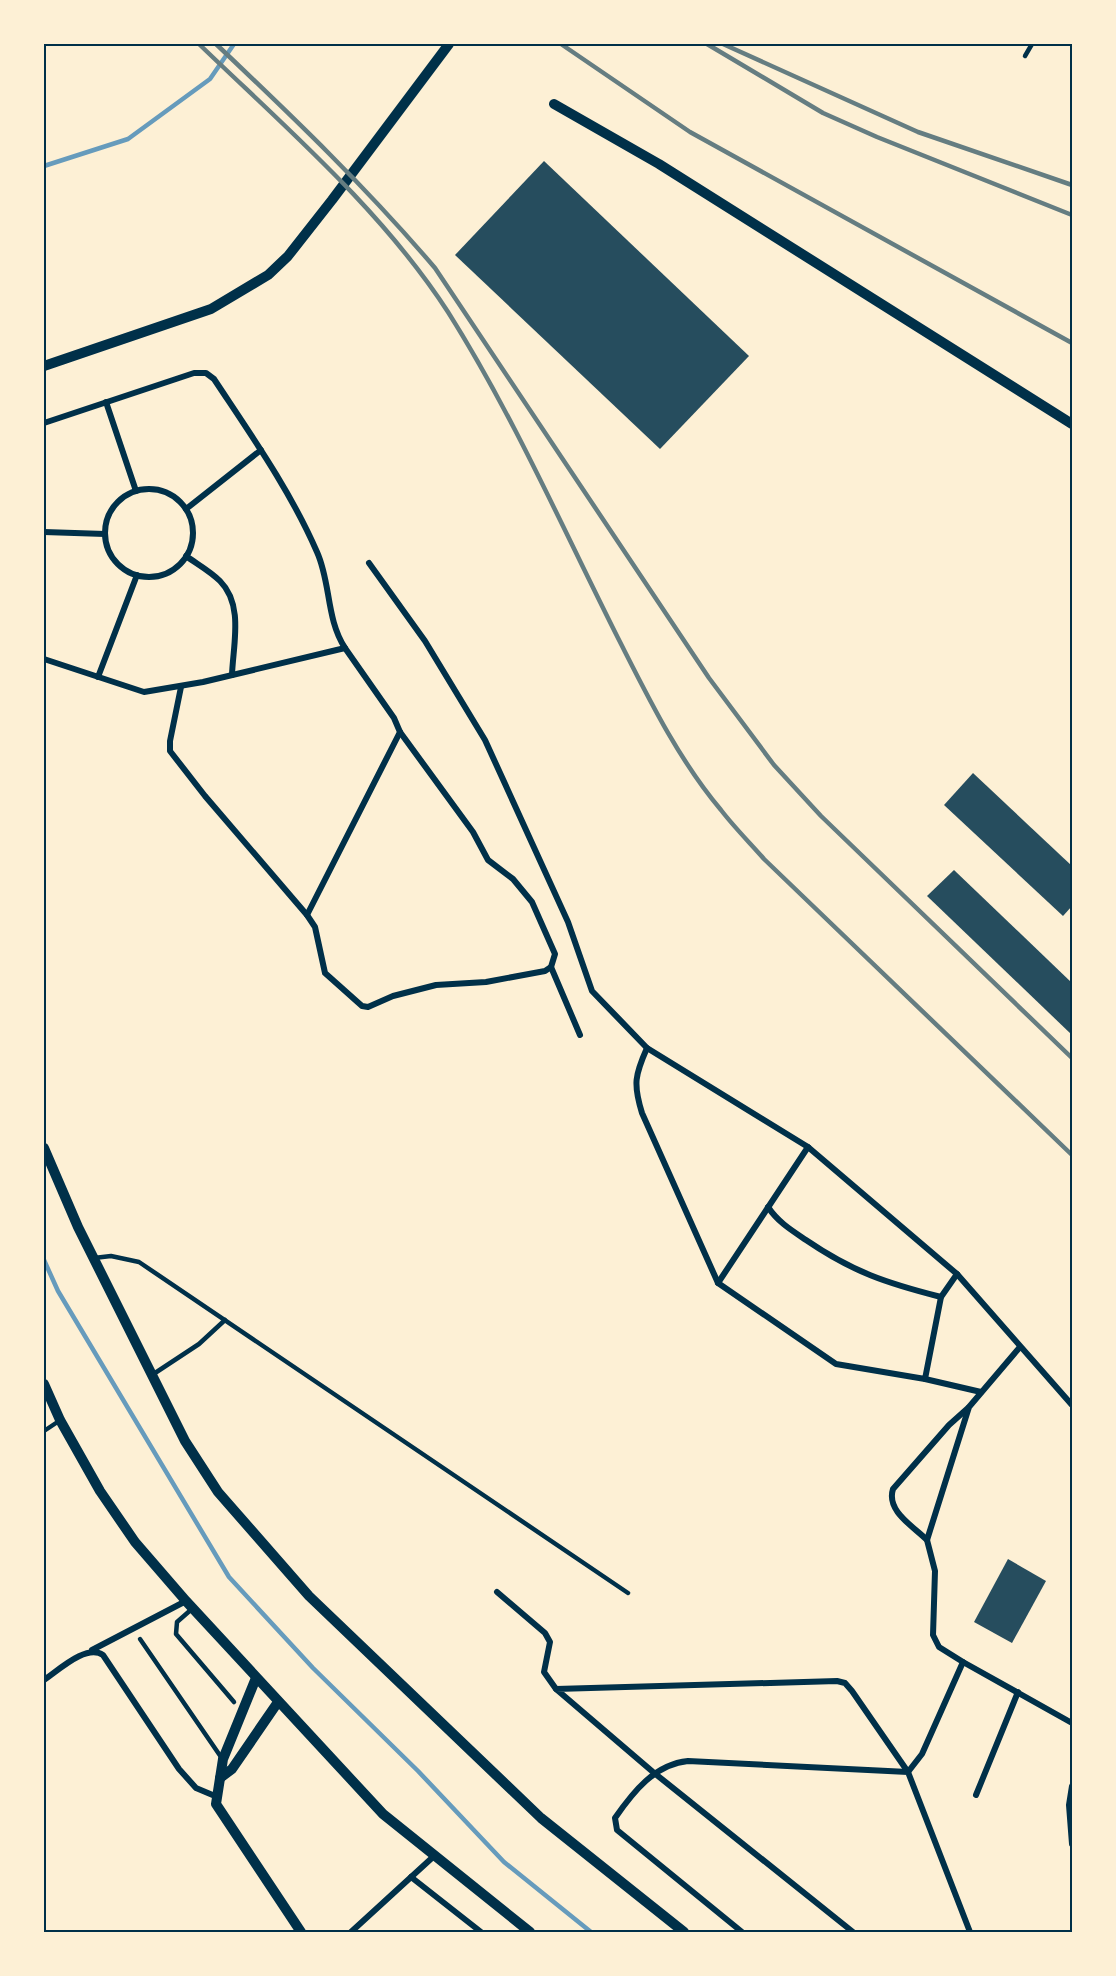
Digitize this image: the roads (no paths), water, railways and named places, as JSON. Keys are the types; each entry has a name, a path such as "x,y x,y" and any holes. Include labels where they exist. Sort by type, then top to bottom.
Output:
{"street":[{"path":"44,366 211,309 268,275 288,256 332,200 449,44"},
{"path":"554,104 651,159 1072,424"},
{"path":"44,423 194,373 206,373 214,379 290,494 319,554 329,608 345,648 394,718 400,732 473,832 488,860 513,879 532,902 555,954 551,968 580,1035"},
{"path":"106,402 136,491"},
{"path":"186,509 261,450"},
{"path":"150,489 164,492 186,509 193,530 192,541 186,556 167,573 147,577 137,575 118,564 106,545 107,520 113,507 123,497 136,491 150,489"},
{"path":"44,532 105,534"},
{"path":"186,556 219,580 233,602 235,614 232,675"},
{"path":"369,563 425,641 485,740 568,922 592,991 648,1048 808,1147 957,1274 1072,1405"},
{"path":"98,677 137,575"},
{"path":"44,659 144,692 180,687 345,648"},
{"path":"180,687 170,741 171,751 205,796 307,915 315,927 325,973 368,1007 393,996 436,985 516,978 551,968"},
{"path":"307,915 400,732"},
{"path":"648,1048 636,1072 635,1091 642,1113 718,1282 836,1364 926,1379 981,1392"},
{"path":"718,1282 808,1147"},
{"path":"44,1148 94,1258 184,1442 218,1492 309,1596 541,1818 684,1932"},
{"path":"768,1207 778,1221 830,1257 869,1277 941,1297"},
{"path":"926,1379 941,1297 957,1274"},
{"path":"927,1540 893,1508 890,1498 893,1489 949,1425 969,1407 1020,1347"},
{"path":"44,1384 60,1420 100,1491 135,1542 189,1604 382,1814 433,1857 530,1932"},
{"path":"969,1407 927,1540 935,1571 933,1635 939,1647 1072,1723"},
{"path":"497,1592 545,1633 550,1642 544,1671 556,1689 653,1772 853,1932"},
{"path":"44,1680 92,1651 189,1604"},
{"path":"92,1651 103,1655 179,1769 196,1788 215,1796"},
{"path":"908,1772 922,1754 963,1662"},
{"path":"256,1678 223,1759 215,1796 222,1814 300,1932"},
{"path":"556,1689 837,1681 845,1683 908,1772 970,1932"},
{"path":"976,1795 1018,1692"},
{"path":"220,1778 232,1769 278,1702"},
{"path":"742,1932 617,1830 615,1818 653,1772 675,1762 688,1761 908,1772"},
{"path":"1072,1786 1069,1805 1072,1844"},
{"path":"351,1932 433,1857"},
{"path":"411,1877 481,1932"}],"lane":[{"path":"1025,56 1032,44"},
{"path":"94,1258 111,1256 139,1262 628,1593"},
{"path":"152,1375 199,1344 225,1320"},
{"path":"44,1431 60,1420"},
{"path":"189,1604 177,1622 176,1634 234,1702"},
{"path":"140,1639 223,1759"}],"waterway":[{"path":"44,166 128,139 210,79 234,44"},
{"path":"44,1260 58,1291 229,1577 313,1668 418,1771 504,1862 591,1932"}],"railway":[{"path":"199,44 298,138 363,204 422,275 448,312 516,432 652,705 677,749 705,790 764,859 1072,1155"},
{"path":"216,44 356,181 435,268 709,678 774,765 821,816 1072,1058"},
{"path":"561,44 690,132 1072,343"},
{"path":"707,44 823,113 1072,215"},
{"path":"723,44 918,132 1072,185"}]}
